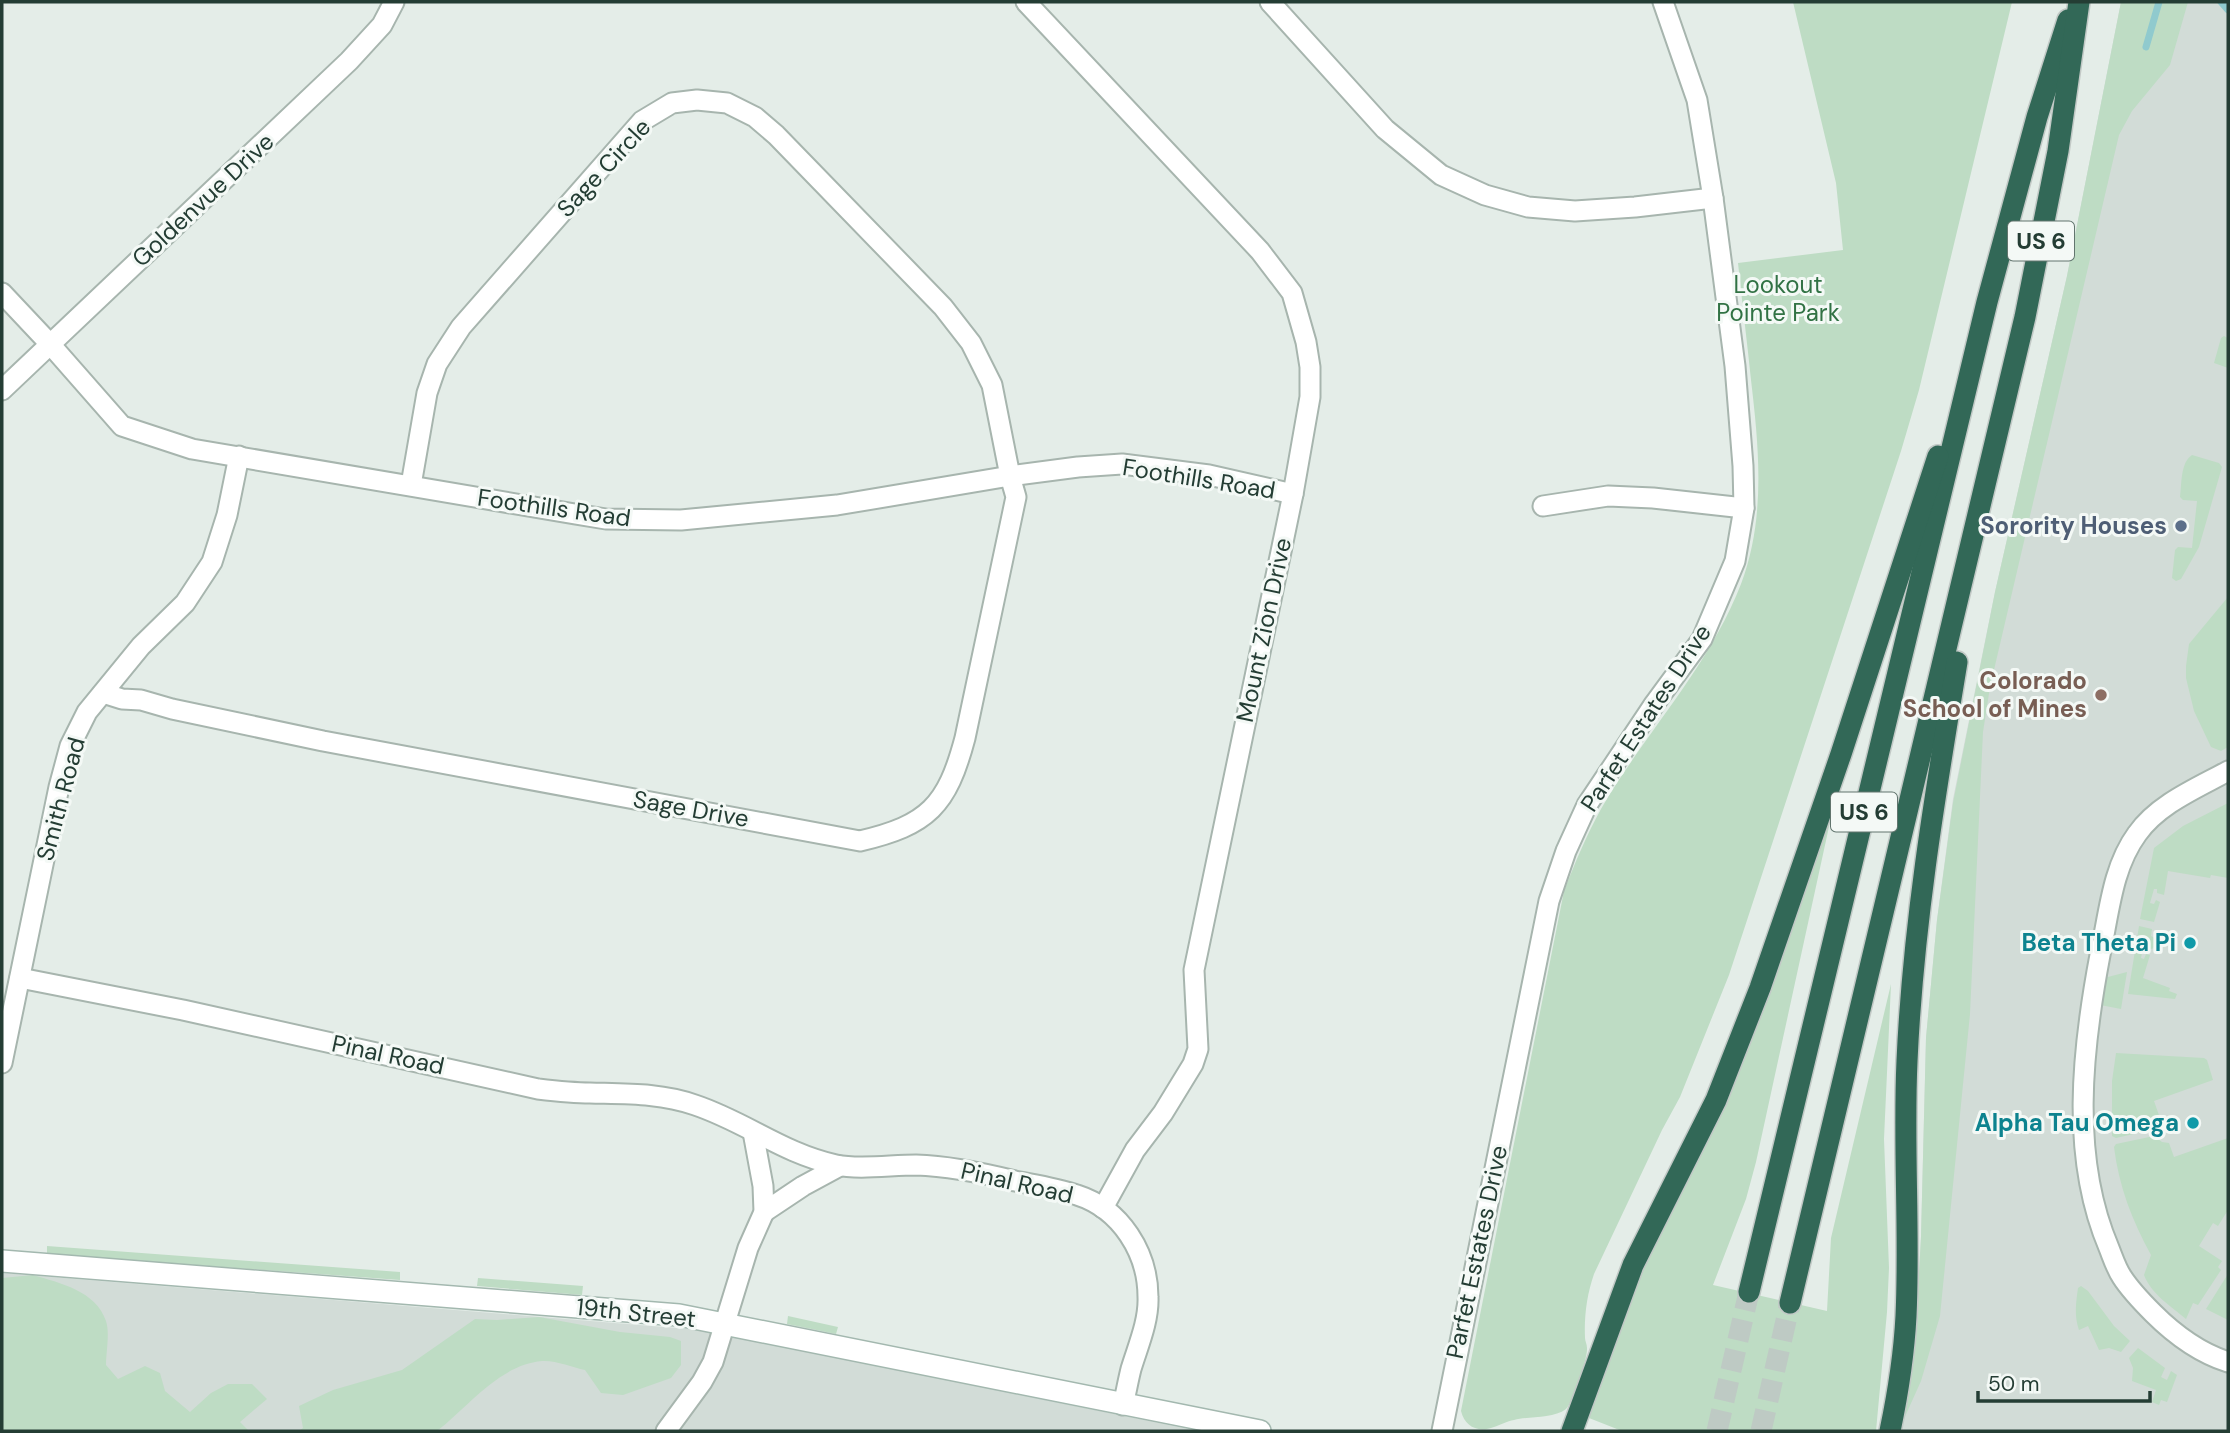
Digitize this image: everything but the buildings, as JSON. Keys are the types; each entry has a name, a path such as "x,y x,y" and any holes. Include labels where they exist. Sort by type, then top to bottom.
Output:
{"highway":[{"name":"US 6","path":"1749,1292 1979,331 2037,117 2077,2"},
{"name":"US 6","path":"1790,1303 2040,245 2064,111 2077,2"},
{"path":"1572,1431 1633,1265 1716,1100 1760,988 1842,754 1979,331"},
{"path":"1890,1431 1906,1313 1905,1097 1916,927 1987,477"}],"street":[{"name":"Goldenvue Drive","path":"2,390 349,61 382,25 394,2"},
{"name":"Mount Zion Drive","path":"1026,2 1260,251 1292,293 1311,367 1310,397 1293,494 1194,970 1198,1049 1193,1064 1163,1114 1135,1150 1103,1208"},
{"path":"1270,2 1385,129 1441,175 1485,195 1528,207 1575,211 1713,198"},
{"name":"Parfet Estates Drive","path":"1442,1431 1549,901 1566,851 1587,806 1655,703 1702,639 1735,561 1744,508 1735,366 1713,198 1697,100 1663,2"},
{"name":"Sage Circle","path":"411,485 427,393 437,364 461,327 642,121 672,103 697,100 727,103 755,117 776,135 943,307 971,342 992,385 1010,476"},
{"name":"Foothills Road","path":"2,293 122,426 192,449 606,519 681,520 837,505 1010,476 1122,464 1209,475 1293,494"},
{"name":"Smith Road","path":"2,1062 70,746 87,712 141,646 185,603 212,562 227,514 239,456"},
{"name":"Sage Drive","path":"103,693 323,741 860,841 894,833 917,821 935,804 947,791 956,770 1016,496 1010,476"},
{"path":"1543,506 1608,496 1744,508"},
{"path":"2228,771 2153,816 2137,833 2121,861 2094,986 2085,1056 2084,1121 2091,1193 2101,1229 2120,1275 2166,1326 2184,1340 2228,1362"},
{"name":"Pinal Road","path":"20,978 183,1010 538,1088 590,1093 646,1094 670,1098 718,1114 807,1158 840,1166 919,1165 982,1173 1079,1195 1103,1208 1121,1224 1140,1254 1147,1278 1149,1300 1145,1323 1123,1405"},
{"path":"666,1431 702,1382 718,1349 748,1248 764,1212 763,1186 753,1132"},
{"name":"Pinal Road","path":"764,1212 840,1166"},
{"name":"19th Street","path":"2,1261 679,1315 1260,1431"}],"shaded area":[{"name":"Colorado School of Mines","path":"2121,2 2228,2 2228,1431 1899,1431 1915,1347 1926,1038 1937,920 1953,799 1995,592 2067,276"},
{"path":"2,1273 700,1330 1198,1431 55,1431 2,1423"}],"green space":[{"name":"Lookout Pointe Park","path":"1793,2 2012,2 1919,390 1901,451 1729,975 1680,1097 1594,1274 1586,1313 1587,1353 1576,1389 1569,1405 1561,1412 1478,1429 1469,1425 1461,1411 1564,891 1601,809 1712,643 1728,614 1749,559 1757,508 1758,457 1738,263 1843,250 1836,183"},
{"path":"2121,2 2188,2 2170,65 2132,111 2119,135 1990,687 1983,732 1970,1014 1940,1316 1921,1381 1899,1430 1915,1347 1926,1038 1937,920 1953,803 1995,592 2067,276"},
{"path":"2221,338 2228,338 2228,368 2214,363"},
{"path":"2192,455 2219,463 2222,467 2199,547 2181,579 2176,581 2172,578 2175,550 2178,547 2192,548 2197,501 2183,500 2180,497 2183,468"},
{"path":"2228,597 2228,747 2221,751 2211,747 2194,711 2186,678 2186,666 2189,644"},
{"path":"1837,790 1756,1162 1746,1199 1713,1285 1827,1311 1831,1238 1891,984 1884,1139 1889,1268 1876,1431 1622,1431 1589,1418 1611,1349 1640,1269"},
{"path":"2228,803 2228,878 2168,871 2164,895 2154,889 2150,903 2154,904 2156,900 2160,902 2154,922 2140,919 2154,848 2183,826"},
{"path":"2139,926 2152,929 2151,936 2155,938 2152,949 2144,942 2141,958 2144,959 2146,954 2150,955 2143,978 2170,988 2169,991 2177,994 2175,999 2128,994"},
{"path":"2127,972 2121,1009 2100,1005 2104,978"},
{"path":"2116,1053 2204,1058 2213,1080 2154,1101 2160,1118 2154,1121 2151,1130 2116,1138 2112,1136 2112,1081"},
{"path":"2154,1136 2169,1143 2174,1157 2228,1138 2228,1210 2218,1226 2213,1223 2199,1246 2222,1261 2218,1267 2221,1270 2198,1305 2193,1303 2186,1319 2168,1305 2147,1282 2144,1275 2151,1255 2127,1203 2116,1162 2116,1144"},
{"path":"47,1246 400,1272 400,1280 47,1254"},
{"path":"2228,1274 2228,1320 2206,1309"},
{"path":"33,1275 76,1290 94,1302 106,1321 108,1331 106,1365 118,1379 145,1366 160,1373 165,1391 190,1412 211,1393 228,1384 252,1384 267,1399 240,1422 249,1431 2,1431 2,1278"},
{"path":"478,1278 583,1286 582,1295 477,1286"},
{"path":"2081,1286 2130,1341 2121,1352 2109,1348 2099,1350 2088,1326 2079,1330 2076,1309 2078,1288"},
{"path":"788,1316 838,1327 836,1334 787,1324"},
{"path":"539,1317 620,1332 670,1337 681,1341 681,1365 671,1378 623,1395 601,1393 585,1370 542,1361 526,1364 498,1378 437,1431 299,1431 303,1428 299,1406 333,1390 402,1370 475,1319"},
{"path":"2138,1348 2165,1368 2161,1377 2167,1380 2171,1371 2177,1375 2167,1402 2161,1400 2159,1405 2152,1402 2156,1390 2132,1381 2133,1368 2129,1358"}],"waterway":[{"path":"2146,47 2159,2"},
{"path":"2221,2 2228,10"}],"tunnel":[{"path":"1717,1431 1749,1292"},
{"path":"1761,1431 1790,1303"}],"place":[{"name":"Sorority Houses","path":"2181,526"},
{"name":"Colorado School of Mines","path":"2101,695"},
{"name":"Beta Theta Pi","path":"2190,943"},
{"name":"Alpha Tau Omega","path":"2193,1123"}]}
